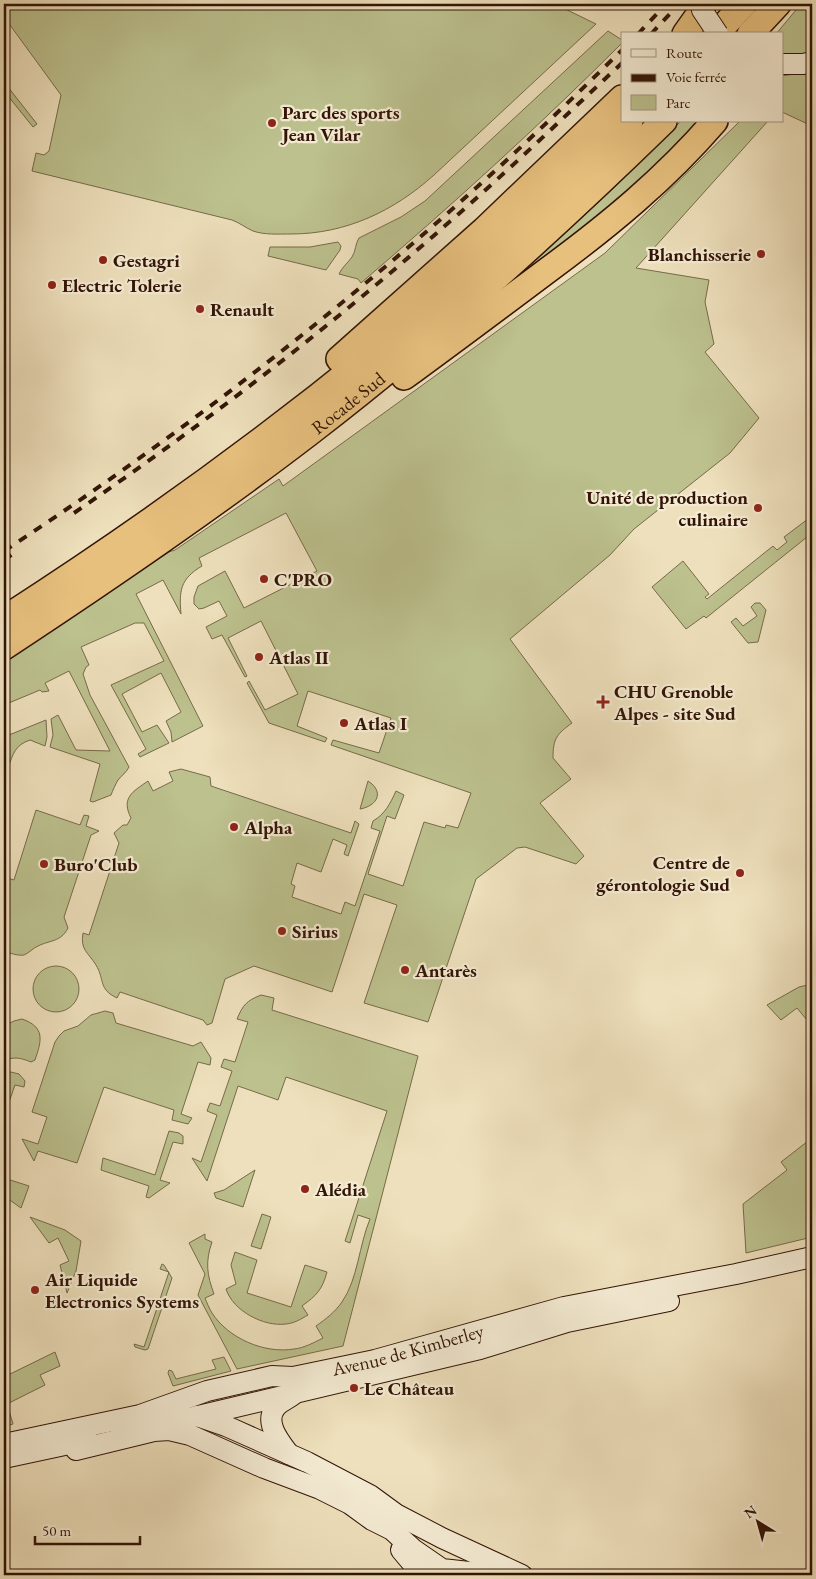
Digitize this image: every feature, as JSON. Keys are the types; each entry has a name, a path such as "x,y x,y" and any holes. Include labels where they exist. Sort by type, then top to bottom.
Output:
{"highway":[{"path":"719,32 744,4"},
{"path":"752,32 778,4"},
{"path":"686,32 701,7"},
{"path":"82,568 307,387 484,230 621,99"},
{"name":"Rocade Sud","path":"4,619 131,535 242,455 384,343 533,213 629,122"},
{"name":"Rocade Sud","path":"4,647 136,559 313,430 432,334 499,276 562,219 663,122"},
{"path":"313,430 327,433 488,316 585,242 652,187 714,122"}],"main road":[{"path":"701,7 716,32"},
{"path":"784,64 812,62"},
{"name":"Avenue de Kimberley","path":"296,1384 375,1360 564,1308 812,1257"},
{"name":"Avenue de Kimberley","path":"4,1444 140,1415 170,1403 214,1390 272,1376 296,1384 480,1349 567,1322 728,1290 812,1270"},
{"path":"208,1444 202,1435 198,1416 204,1403 212,1399 296,1384"},
{"path":"288,1454 276,1437 272,1414 296,1384"},
{"path":"140,1415 176,1412 198,1416 226,1426 325,1470 362,1490 396,1514 442,1538 496,1570"},
{"path":"4,1458 198,1416"},
{"path":"26,1453 76,1450 154,1431 169,1430 190,1435 264,1468 320,1489 350,1504 372,1520 395,1541 422,1575"},
{"path":"396,1514 424,1542 442,1573"},
{"path":"372,1520 392,1530 442,1573"},
{"path":"442,1573 445,1563 459,1555 470,1556 496,1570 522,1575"}],"green space":[{"name":"Parc des sports Jean Vilar","path":"4,4 555,4 596,24 434,175 403,199 368,218 350,225 311,233 272,234 253,231 232,220 32,171 36,153 44,155 49,151 61,95 10,25 4,20"},
{"path":"801,4 812,4 812,52 795,57 784,55 784,32 778,32"},
{"path":"608,31 621,39 621,44 526,136 361,283 358,279 339,274 353,255 359,238 401,217 425,201"},
{"path":"812,71 812,126 784,113 784,76"},
{"path":"4,82 37,124 33,127 4,91"},
{"path":"680,122 704,122 659,170 463,324 574,225"},
{"path":"739,122 767,122 636,268 709,280 705,302 714,344 705,352 759,418 730,453 634,529 610,555 510,639 572,723 557,737 553,758 571,779 540,803 584,856 576,864 525,847 517,848 476,879 428,1022 364,1003 397,905 364,894 332,992 254,966 225,979 212,1023 207,1025 203,1020 120,992 117,998 111,995 104,988 99,970 85,950 82,939 83,933 89,935 119,843 114,833 123,825 127,825 131,818 127,805 128,800 133,792 148,781 153,791 173,781 169,772 181,769 210,777 211,786 351,833 355,821 359,824 348,856 344,854 347,845 333,839 321,872 297,863 291,884 295,886 292,897 341,914 345,902 355,906 380,831 371,828 373,821 387,808 396,791 404,795 395,819 387,816 368,874 403,886 424,822 445,828 446,825 458,828 471,793 331,745 333,740 379,753 391,718 308,691 297,726 327,738 325,742 269,723 247,683 249,681 265,710 298,694 261,621 228,638 247,676 245,677 222,635 212,639 206,627 227,616 219,601 199,609 194,604 194,597 198,586 225,571 244,608 317,571 286,513 199,558 202,566 189,576 182,586 180,599 181,614 163,580 136,594 203,726 172,742 171,732 166,721 181,712 161,673 122,694 142,732 157,725 169,743 140,757 138,754 146,749 111,685 164,661 144,623 135,623 81,647 89,665 83,674 90,695 129,767 118,780 111,795 93,802 90,801 100,764 50,747 53,735 51,719 58,715 76,750 110,751 69,671 45,683 49,691 42,692 40,690 4,705 4,661 169,552 175,550 279,479 283,486 605,253"},
{"path":"338,242 341,246 340,250 326,270 268,256 270,247 310,247"},
{"path":"812,516 812,533 706,618 704,616 686,629 652,587 683,561 709,594 705,597 707,599 773,546 777,550 787,542 784,537"},
{"path":"755,603 760,603 766,610 758,642 748,643 731,622 736,618 743,626 757,616 751,607"},
{"path":"46,720 47,737 45,746 30,740 25,742 15,751 8,768 4,767 4,737"},
{"path":"368,781 376,790 377,798 371,805 360,809"},
{"path":"36,810 80,825 84,815 89,816 86,826 99,831 91,835 64,917 68,928 65,933 59,938 36,947 24,955 19,955 4,951 4,877 14,880"},
{"path":"56,966 69,970 75,976 79,989 75,1002 69,1008 56,1012 43,1008 37,1002 33,989 37,976 43,970"},
{"path":"812,984 812,1026 797,1008 781,1020 767,1005 799,987"},
{"path":"261,995 274,998 272,1010 418,1056 343,1346 237,1369 198,1295 205,1274 189,1243 205,1234 205,1239 212,1242 208,1256 208,1268 214,1294 205,1298 212,1313 227,1330 237,1337 259,1346 283,1350 308,1345 323,1338 316,1326 342,1302 352,1283 370,1219 358,1215 350,1243 345,1241 387,1111 286,1077 278,1100 238,1086 207,1181 192,1158 201,1162 217,1115 207,1111 210,1103 220,1106 232,1071 221,1067 224,1059 235,1062 248,1022 237,1019 246,1004"},
{"path":"105,1011 113,1013 116,1023 193,1046 201,1042 211,1058 210,1065 198,1062 181,1114 192,1118 188,1124 172,1120 174,1110 104,1087 77,1163 38,1151 34,1161 22,1139 38,1144 47,1117 32,1112 55,1042 64,1031 78,1026 91,1015"},
{"path":"22,1019 35,1026 40,1035 35,1060 31,1062 14,1058 4,1061 4,1026"},
{"path":"11,1072 19,1074 25,1081 24,1087 15,1085 8,1105 4,1099 4,1086 10,1083 6,1074"},
{"path":"169,1131 183,1136 183,1144 173,1142 160,1180 170,1183 149,1198 146,1197 149,1186 101,1170 103,1158 155,1175"},
{"path":"812,1138 812,1237 746,1253 743,1204 787,1170 781,1162"},
{"path":"255,1170 243,1207 216,1198 214,1193 224,1190"},
{"path":"4,1178 29,1186 21,1208 4,1196"},
{"path":"262,1214 271,1217 261,1249 251,1246"},
{"path":"30,1217 65,1230 81,1241 76,1271 67,1293 60,1265 69,1261 58,1238 49,1243"},
{"path":"235,1252 257,1260 247,1293 291,1307 305,1265 327,1272 318,1292 302,1306 308,1315 292,1323 277,1324 259,1320 242,1311 235,1304 226,1289 236,1284 231,1265"},
{"path":"162,1264 164,1265 168,1272 160,1269"},
{"path":"169,1273 172,1278 148,1349 135,1347 134,1344 144,1347"},
{"path":"55,1352 60,1366 40,1375 45,1385 7,1404 13,1424 4,1427 4,1377"},
{"path":"224,1357 231,1371 173,1386 168,1373 169,1370 172,1371 176,1379 216,1369 212,1360"}],"railway":[{"path":"640,32 666,4"},
{"path":"653,32 679,4"},
{"path":"4,551 173,434 336,308 487,178 621,51"},
{"path":"74,513 218,410 357,301 469,204 621,64"},
{"path":"4,560 18,550"}],"place":[{"name":"Parc des sports Jean Vilar","path":"272,123"},
{"name":"Blanchisserie","path":"761,254"},
{"name":"Gestagri","path":"103,260"},
{"name":"Electric Tolerie","path":"52,285"},
{"name":"Renault","path":"200,309"},
{"name":"Unité de production culinaire","path":"758,508"},
{"name":"C'PRO","path":"264,579"},
{"name":"Atlas II","path":"259,657"},
{"name":"CHU Grenoble Alpes - site Sud","path":"603,702"},
{"name":"Atlas I","path":"344,723"},
{"name":"Alpha","path":"234,827"},
{"name":"Buro'Club","path":"44,864"},
{"name":"Centre de gérontologie Sud","path":"740,873"},
{"name":"Sirius","path":"282,931"},
{"name":"Antarès","path":"405,970"},
{"name":"Alédia","path":"305,1189"},
{"name":"Air Liquide Electronics Systems","path":"35,1290"},
{"name":"Le Château","path":"354,1388"}]}
